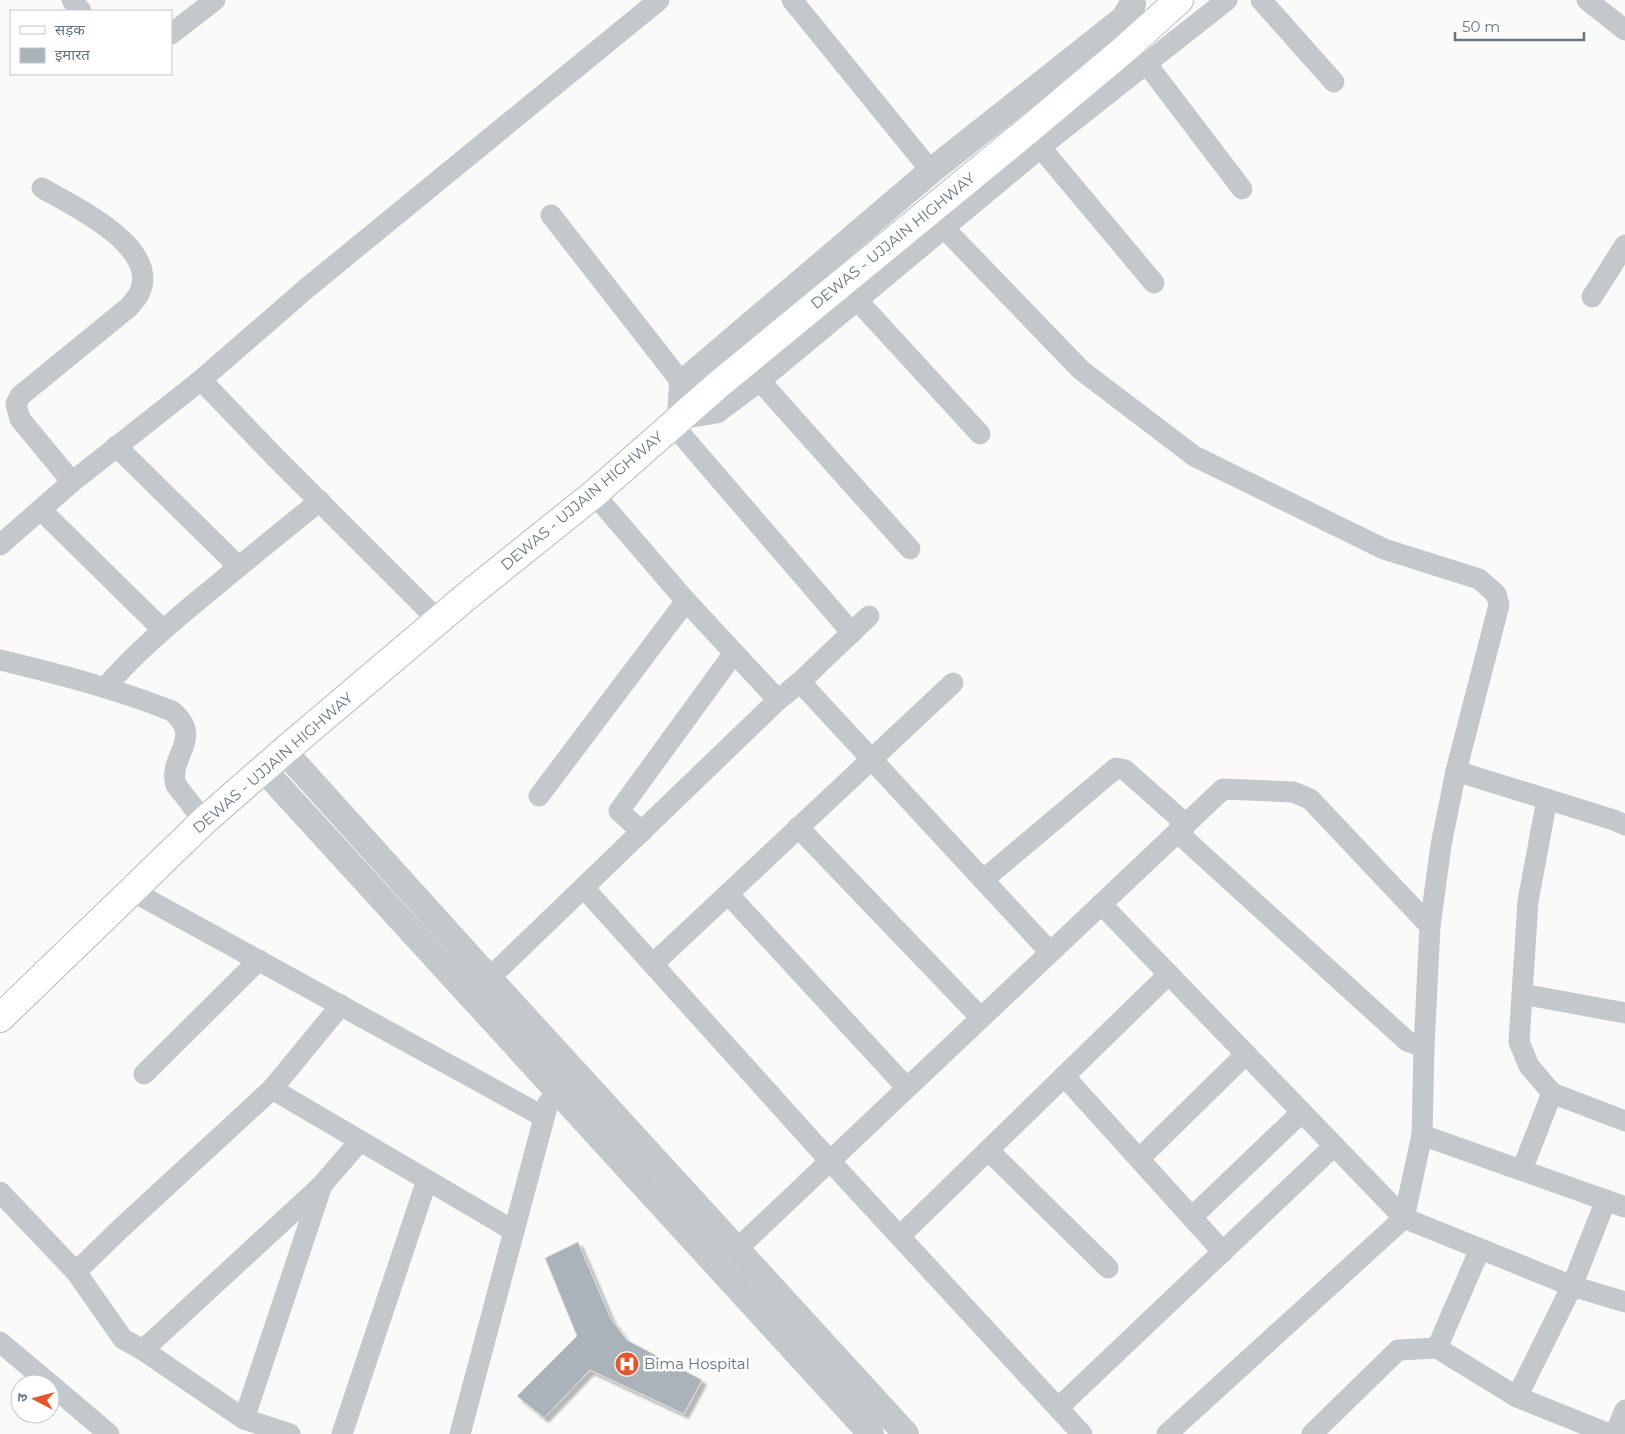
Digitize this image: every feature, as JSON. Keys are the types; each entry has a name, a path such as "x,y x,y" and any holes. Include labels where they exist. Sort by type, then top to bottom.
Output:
{"main road":[{"name":"DEWAS - UJJAIN HIGHWAY","path":"0,1018 204,821 284,751 467,596 594,494 719,384 1020,138 1126,48 1179,0"}],"street":[{"path":"72,0 80,10"},
{"path":"172,33 215,0"},
{"path":"0,545 72,482 201,380 307,288 659,0"},
{"path":"792,0 931,171"},
{"path":"852,633 676,422 682,383 931,171 1123,19 1133,4 1132,0"},
{"path":"676,422 717,413 760,381 1041,148 1227,0"},
{"path":"1261,0 1334,82"},
{"path":"1587,0 1625,30"},
{"path":"1146,63 1242,189"},
{"path":"1041,148 1154,283"},
{"path":"42,188 119,235 133,251 141,269 142,281 139,294 129,307 20,396 16,404 20,418 72,482"},
{"path":"551,215 682,383"},
{"path":"944,228 1081,370 1194,456 1384,549 1479,578 1496,594 1499,605 1456,771 1441,845 1430,926 1422,1135 1404,1218 1167,1434"},
{"path":"1592,297 1625,245"},
{"path":"857,300 980,434"},
{"path":"201,380 439,621"},
{"path":"760,381 910,549"},
{"path":"116,446 238,566"},
{"path":"594,494 686,601 778,700"},
{"path":"105,688 121,669 163,630 238,566 320,501"},
{"path":"41,510 163,630"},
{"path":"538,796 686,601"},
{"path":"470,996 778,700 800,682 869,616"},
{"path":"642,832 619,811 734,653"},
{"path":"0,660 51,672 105,688 172,712 182,719 186,737 174,778 176,785 204,821"},
{"path":"800,682 1050,952"},
{"path":"653,964 953,683"},
{"path":"284,751 906,1434"},
{"path":"983,880 1116,768 1124,770 1182,828 1408,1040 1424,1047"},
{"path":"264,770 870,1434"},
{"path":"1456,771 1625,825"},
{"path":"718,1268 1223,789 1293,792 1310,799 1430,926"},
{"path":"1547,799 1528,901 1519,1042 1529,1066 1552,1093 1625,1121"},
{"path":"798,827 981,1018"},
{"path":"584,888 830,1161 1082,1434"},
{"path":"132,891 544,1117"},
{"path":"728,894 908,1088"},
{"path":"1101,904 1404,1218 1572,1286 1625,1302"},
{"path":"144,1074 259,960"},
{"path":"900,1236 1168,974"},
{"path":"1522,994 1625,1013"},
{"path":"76,1272 272,1089 341,1005"},
{"path":"460,1434 552,1086 558,1054"},
{"path":"1139,1159 1246,1054"},
{"path":"1064,1076 1223,1252"},
{"path":"272,1089 514,1231"},
{"path":"1522,1170 1552,1093"},
{"path":"1192,1217 1302,1112"},
{"path":"1422,1135 1615,1204 1517,1397"},
{"path":"143,1350 322,1186 360,1140"},
{"path":"1058,1408 1334,1146"},
{"path":"988,1150 1108,1268"},
{"path":"342,1434 427,1180"},
{"path":"253,1426 322,1186"},
{"path":"0,1192 76,1272 123,1339 143,1350 253,1426 290,1434"},
{"path":"1437,1348 1480,1249"},
{"path":"0,1342 38,1374"},
{"path":"1312,1434 1398,1350 1437,1348 1517,1397 1609,1434"},
{"path":"60,1392 109,1434"},
{"path":"1615,1434 1625,1410"}],"building":[{"path":"578,1242 611,1319 627,1340 702,1380 684,1414 590,1370 544,1418 517,1396 577,1336 545,1258"}],"place":[{"name":"Bima Hospital","path":"627,1364"}]}
